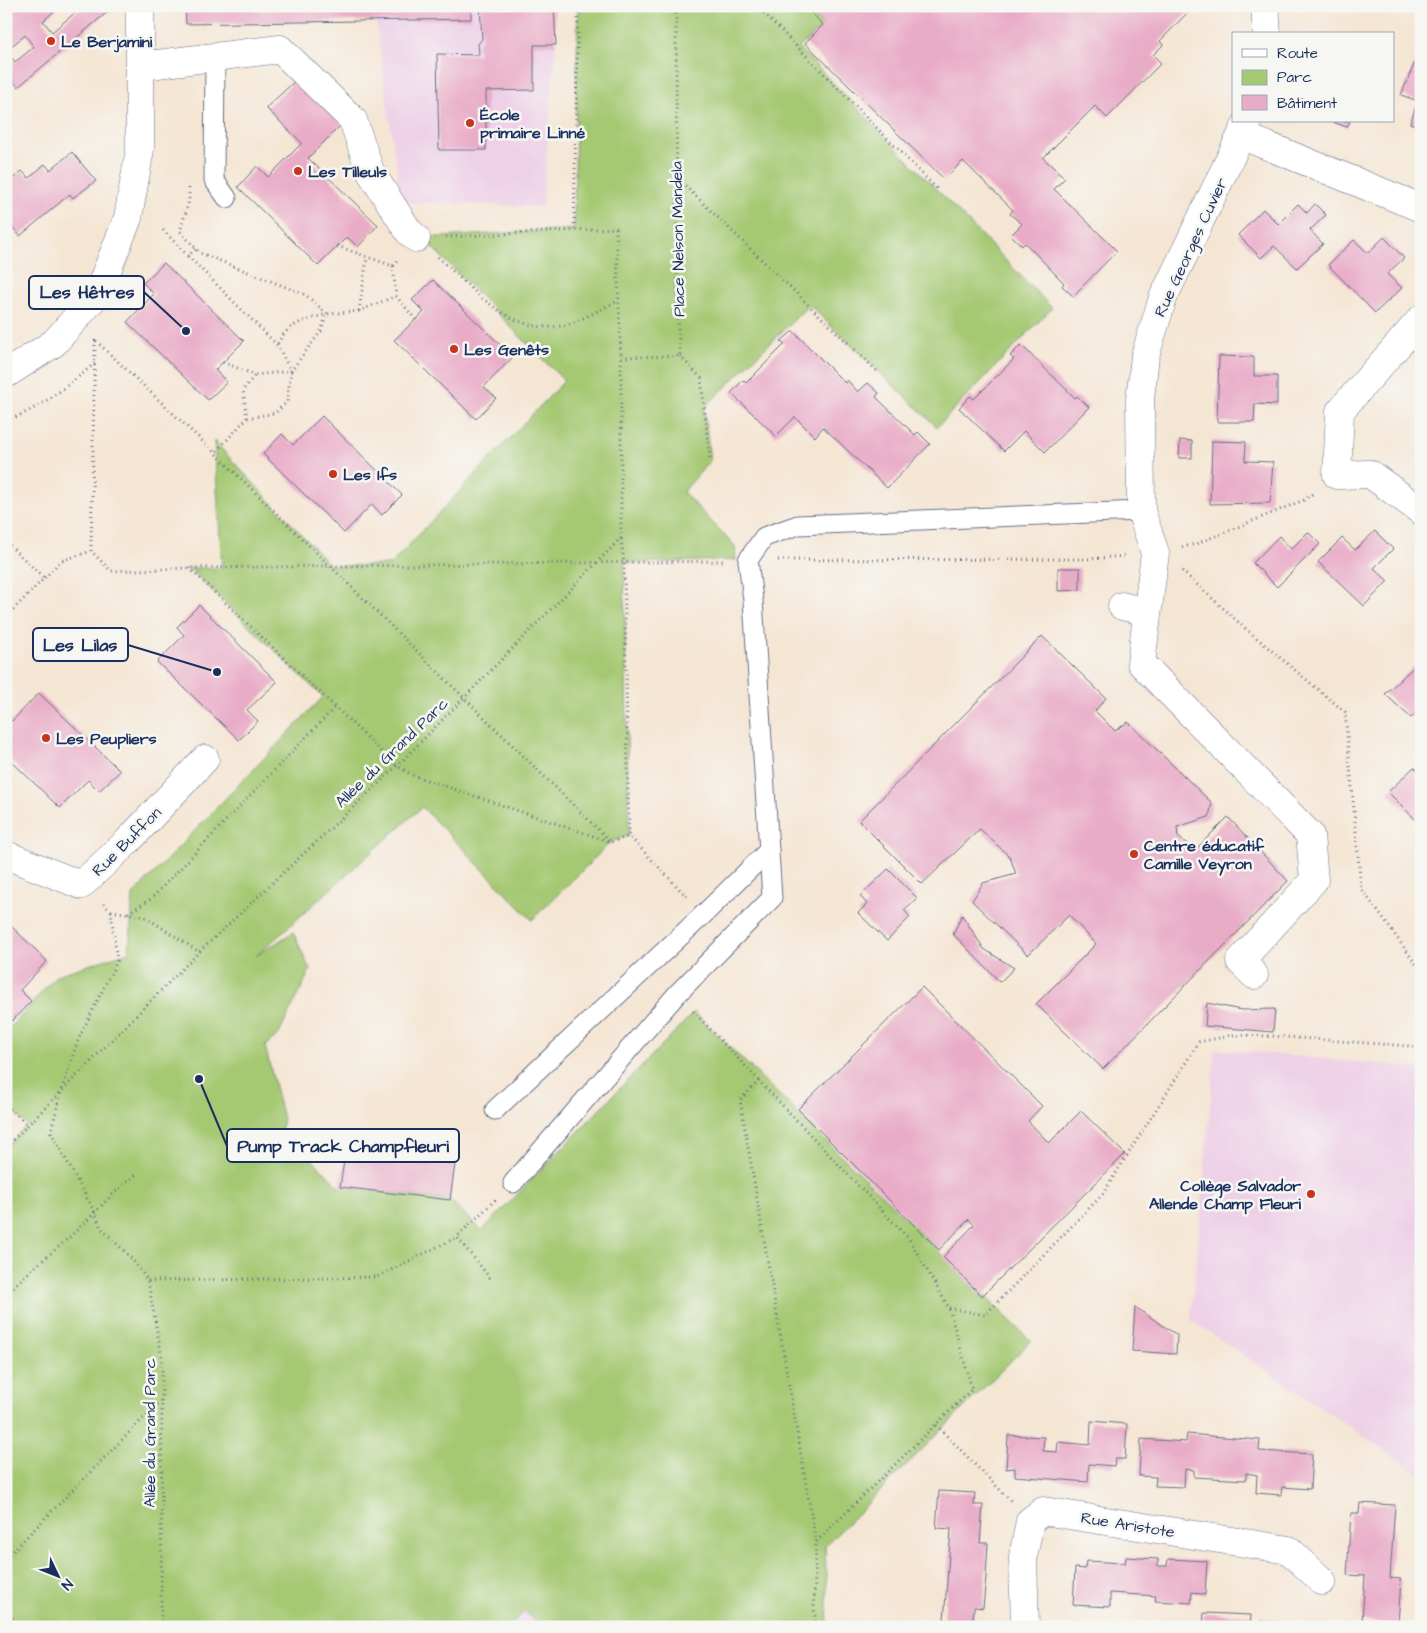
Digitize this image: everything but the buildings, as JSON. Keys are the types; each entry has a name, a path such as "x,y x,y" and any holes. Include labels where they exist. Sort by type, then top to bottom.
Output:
{"street":[{"path":"6,374 54,343 98,293 128,218 140,149 140,6"},
{"path":"1265,6 1267,32"},
{"path":"141,66 280,49 353,120 370,171 409,232 416,238"},
{"path":"1245,129 1421,208"},
{"name":"Rue Georges Cuvier","path":"1155,553 1141,511 1140,399 1145,356 1163,298 1196,226 1245,129"},
{"path":"1421,319 1340,411 1337,475 1370,474 1421,511"},
{"path":"1155,553 1135,609 1141,662 1310,835 1314,880 1240,962 1254,975"},
{"name":"Rue Buffon","path":"6,855 81,885 128,841 206,759"},
{"name":"Rue Aristote","path":"1030,1521 1043,1511 1288,1550 1322,1581"},
{"path":"1025,1627 1023,1557 1030,1521"}],"lane":[{"path":"215,57 214,180 227,198"},
{"path":"513,1183 677,994 772,898 753,600 748,560 764,537 798,525 1141,511"},
{"path":"495,1110 704,914 769,850"}],"path":[{"path":"574,229 578,6"},
{"name":"Place Nelson Mandela","path":"676,6 677,305 680,356"},
{"path":"758,6 940,191"},
{"path":"677,178 879,373"},
{"path":"190,181 189,201 180,231 200,253 306,295 327,314"},
{"path":"416,320 396,296 393,266 416,238 616,228 621,357 621,538 624,563 629,836 704,914"},
{"path":"163,230 277,345 292,371"},
{"path":"416,238 495,308 533,327 562,326 618,301"},
{"path":"338,246 393,266"},
{"path":"188,256 197,248"},
{"path":"359,311 367,258"},
{"path":"277,345 281,335 297,322 327,314 359,311 396,296"},
{"path":"215,453 247,418 275,413 287,402 292,371 321,331 327,314"},
{"path":"75,319 331,566 611,842"},
{"path":"96,341 91,551 112,572 189,568 595,564 748,560 1087,559 1155,553 1196,544 1304,500 1337,475"},
{"path":"621,357 680,356 701,378 710,462"},
{"path":"6,420 19,417 75,380 96,362"},
{"path":"223,362 255,375 292,371"},
{"path":"247,418 243,390 255,375"},
{"name":"Allée du Grand Parc","path":"61,1092 199,952 397,766 621,538"},
{"path":"6,542 44,578"},
{"path":"6,617 61,561 91,551"},
{"path":"1155,553 1180,569 1246,629 1346,712 1361,888 1421,970"},
{"path":"189,568 397,766 412,775 611,842 629,836"},
{"path":"128,913 151,899 335,707"},
{"path":"81,885 112,911 144,916 199,952"},
{"name":"Allée du Grand Parc","path":"112,911 116,961 78,1040 61,1092 51,1132 95,1213 101,1228 132,1259 148,1280 162,1358 161,1627"},
{"path":"677,994 909,1239 949,1308 972,1389 816,1542"},
{"path":"949,1308 985,1315 1102,1195 1199,1042 1233,1035 1421,1047"},
{"path":"759,1081 740,1100 816,1542 814,1608 816,1627"},
{"path":"6,1147 61,1092"},
{"path":"6,1105 28,1125"},
{"path":"6,1294 95,1213 125,1182 137,1174"},
{"path":"148,1280 377,1277 457,1237 513,1183"},
{"path":"457,1237 490,1278"},
{"path":"6,1558 163,1397"},
{"path":"936,1424 1030,1521"},
{"path":"6,1610 19,1627"}],"shaded area":[{"name":"École primaire Linné","path":"471,6 554,6 556,45 542,207 401,202 376,21"},
{"name":"Collège Salvador Allende Champ Fleuri","path":"1215,1049 1421,1068 1421,1475 1191,1320"},
{"path":"525,1611 540,1627 508,1627"}],"green space":[{"path":"578,6 805,6 823,25 799,48 1052,308 937,427 809,305 704,408 710,461 683,492 735,546 736,560 624,563 629,836 611,842 532,920 422,807 256,956 293,932 310,970 279,1034 265,1046 283,1119 281,1129 340,1187 450,1200 482,1231 694,1012 1031,1341 825,1546 828,1627 540,1627 525,1611 508,1627 6,1627 6,1148 27,1125 6,1106 6,1032 57,975 129,952 133,895 323,697 189,568 222,568 214,441 331,566 390,565 564,381 423,238 574,229"}],"place":[{"name":"Le Berjamini","path":"51,41"},
{"name":"École primaire Linné","path":"470,123"},
{"name":"Les Tilleuls","path":"298,171"},
{"name":"Les Hêtres","path":"186,331"},
{"name":"Les Genêts","path":"454,349"},
{"name":"Les Ifs","path":"333,474"},
{"name":"Les Lilas","path":"217,672"},
{"name":"Les Peupliers","path":"46,738"},
{"name":"Centre éducatif Camille Veyron","path":"1134,854"},
{"name":"Pump Track Champfleuri","path":"199,1079"},
{"name":"Collège Salvador Allende Champ Fleuri","path":"1311,1194"}]}
